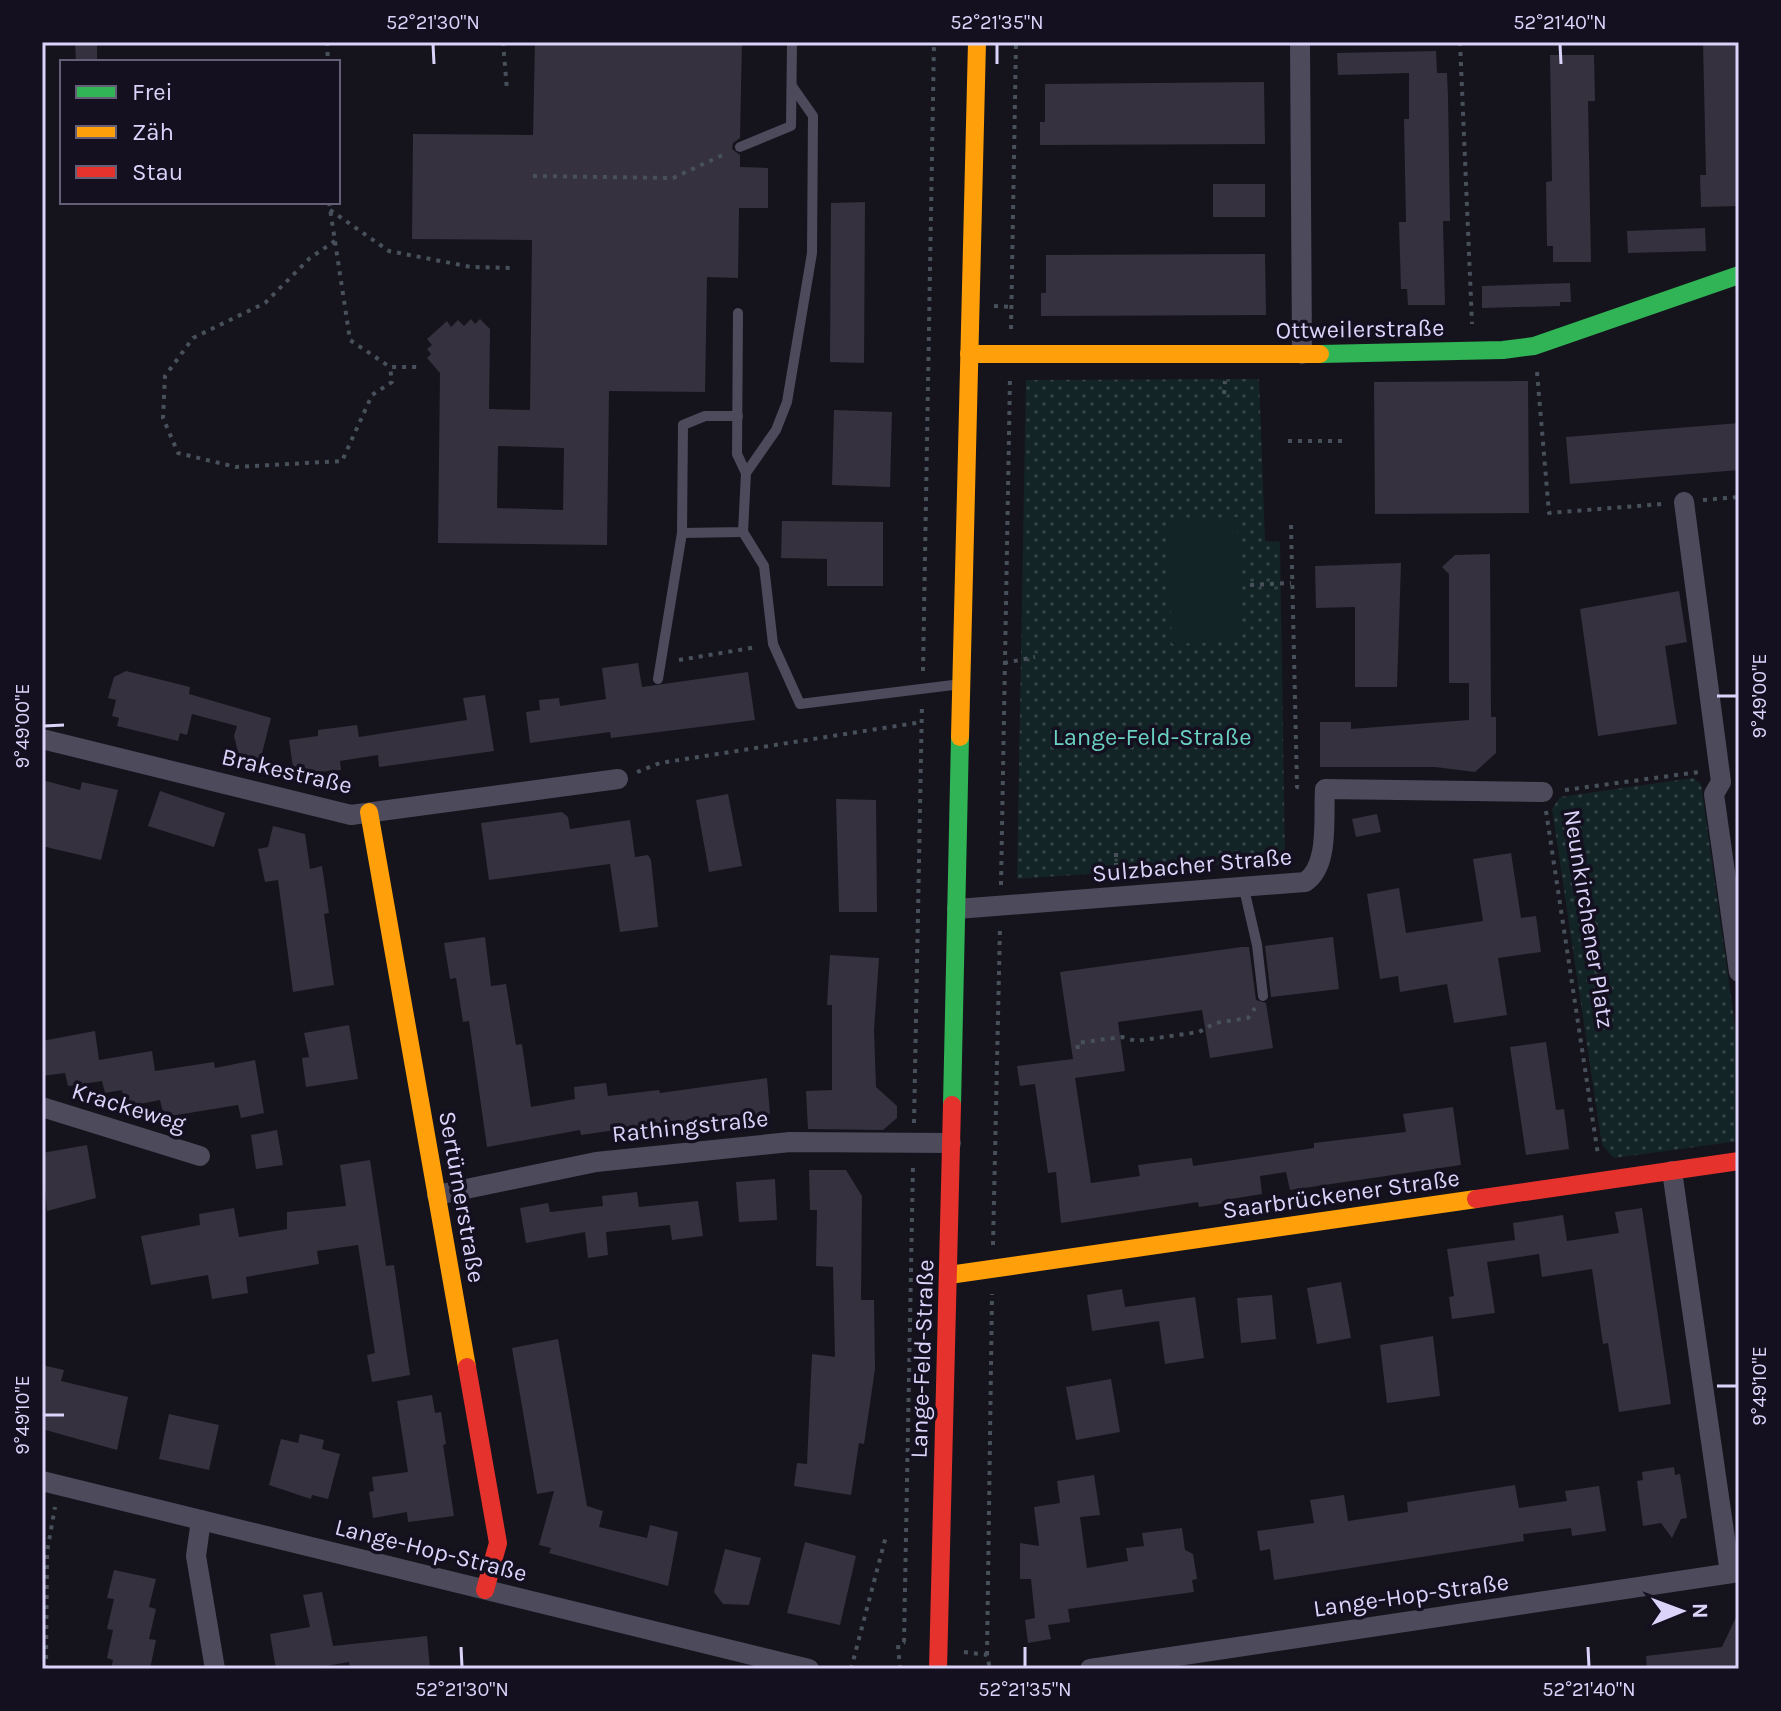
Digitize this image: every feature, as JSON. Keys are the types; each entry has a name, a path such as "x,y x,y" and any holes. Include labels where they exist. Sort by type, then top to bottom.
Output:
{"street":[{"name":"Lange-Feld-Straße","path":"938,1669 977,42"},
{"path":"1300,42 1302,354"},
{"name":"Ottweilerstraße","path":"969,354 1302,354 1473,351 1534,346 1739,275"},
{"path":"1684,502 1726,777 1714,794 1739,972"},
{"name":"Brakestraße","path":"42,739 351,815 618,779"},
{"path":"1325,789 1543,792"},
{"name":"Sulzbacher Straße","path":"957,909 1305,882 1316,875 1321,862 1325,789"},
{"name":"Sertürnerstraße","path":"369,812 498,1543 485,1590"},
{"name":"Krackeweg","path":"42,1107 200,1156"},
{"name":"Rathingstraße","path":"437,1195 596,1162 790,1142 951,1143"},
{"name":"Saarbrückener Straße","path":"949,1275 1739,1161"},
{"path":"1672,1171 1734,1573"},
{"name":"Lange-Hop-Straße","path":"50,1483 485,1590 741,1662 809,1669"},
{"path":"201,1520 196,1556 215,1669"},
{"name":"Lange-Hop-Straße","path":"1090,1669 1734,1573"}],"lane":[{"path":"740,147 791,126 792,42"},
{"path":"746,473 776,430 787,402 812,253 813,116 792,86"},
{"path":"738,313 737,454 746,473 743,532 764,566 773,644 800,704 962,684"},
{"path":"658,679 682,533 683,425 705,416 738,416"},
{"path":"682,533 743,532"},
{"path":"1244,889 1257,945 1263,996"}],"path":[{"path":"503,42 507,90"},
{"path":"904,1642 934,42"},
{"path":"987,1655 1016,42"},
{"path":"1460,42 1473,351"},
{"path":"533,176 673,178 740,147"},
{"path":"329,204 350,340 390,367 422,367"},
{"path":"330,210 389,251 471,267 515,268"},
{"path":"335,241 310,258 265,303 193,338 165,376 163,418 178,453 236,467 342,461 372,395 392,382 390,367"},
{"path":"1534,346 1549,513 1739,497"},
{"path":"1288,441 1346,441"},
{"path":"1291,525 1297,787 1325,789"},
{"path":"1250,585 1291,583"},
{"path":"661,663 773,644"},
{"path":"1004,663 1035,657"},
{"path":"618,779 660,763 922,722"},
{"name":"Neunkirchener Platz","path":"1602,1181 1543,792 1726,777"},
{"path":"1078,1049 1077,1043 1122,1037 1136,1041 1199,1032 1215,1023 1248,1018 1263,996"},
{"path":"46,1669 50,1483"},
{"path":"851,1669 886,1536"}],"green space":[{"name":"Lange-Feld-Straße","path":"1259,379 1265,541 1280,542 1285,860 1017,879 1026,380"},
{"path":"1237,517 1242,641 1172,644 1167,520"},
{"path":"1693,778 1701,784 1739,1053 1739,1141 1614,1158 1602,1145 1552,809 1560,797"}],"building":[{"path":"75,42 97,42 97,60 76,60"},
{"path":"535,42 742,42 740,138 733,143 732,149 740,155 740,167 768,168 768,208 739,208 738,278 707,277 705,392 609,391 607,545 438,543 440,373 427,358 431,354 427,349 432,345 427,339 447,321 451,327 458,320 464,326 471,319 475,324 480,319 490,329 489,409 530,410 532,240 412,239 413,134 533,135","holes":["498,446 564,448 563,510 497,508"]},
{"path":"1703,42 1739,42 1739,206 1701,207 1700,175 1706,175"},
{"path":"1436,51 1437,73 1447,73 1448,96 1450,221 1443,221 1445,305 1408,305 1407,289 1401,289 1399,222 1406,222 1404,119 1409,119 1409,73 1338,75 1337,53"},
{"path":"1550,55 1594,55 1595,101 1588,101 1591,262 1553,262 1553,246 1547,246 1546,182 1552,181"},
{"path":"1264,82 1265,144 1040,145 1040,122 1045,122 1045,84"},
{"path":"1213,184 1265,184 1265,217 1213,217"},
{"path":"865,202 864,363 830,362 831,203"},
{"path":"1705,228 1706,251 1628,253 1627,231"},
{"path":"1265,254 1266,315 1041,316 1041,293 1046,293 1046,255"},
{"path":"1570,283 1571,302 1560,302 1560,306 1482,308 1482,286"},
{"path":"1528,381 1529,513 1375,514 1374,382"},
{"path":"834,410 892,412 890,487 832,485"},
{"path":"1739,423 1739,470 1570,484 1566,437"},
{"path":"782,521 883,522 883,586 827,586 827,559 781,558"},
{"path":"1490,554 1491,717 1496,717 1496,753 1475,772 1435,767 1320,767 1320,722 1351,722 1351,729 1469,720 1469,683 1449,683 1449,574 1442,567 1455,555"},
{"path":"1401,563 1397,687 1355,687 1355,607 1316,608 1315,566"},
{"path":"1679,591 1687,642 1665,646 1677,724 1598,736 1580,609"},
{"path":"638,663 642,687 748,672 755,720 611,738 610,732 530,743 526,712 540,710 539,700 559,698 560,706 606,699 602,668"},
{"path":"126,671 190,687 189,694 271,718 260,761 239,756 234,736 237,726 192,714 187,735 180,733 178,741 117,726 119,718 112,716 116,700 108,698 114,677"},
{"path":"485,695 494,751 379,767 378,755 340,761 341,770 294,774 289,740 318,736 318,730 357,725 359,737 467,720 463,698"},
{"path":"42,780 80,790 82,782 118,790 101,860 42,846"},
{"path":"160,791 225,813 214,847 148,826"},
{"path":"728,794 742,866 709,872 696,800"},
{"path":"836,799 876,800 877,912 839,912"},
{"path":"562,812 568,817 570,829 630,820 635,857 648,855 651,860 658,927 620,932 610,864 489,880 481,823"},
{"path":"1377,814 1381,832 1356,837 1352,819"},
{"path":"273,826 305,834 310,869 322,866 329,913 324,914 334,985 293,992 278,880 265,882 258,849 268,847"},
{"path":"1511,853 1521,918 1536,916 1541,952 1498,958 1507,1015 1454,1023 1447,984 1400,992 1398,976 1380,979 1367,894 1399,888 1406,933 1483,921 1473,859"},
{"path":"485,937 491,986 506,984 516,1045 522,1044 531,1107 575,1099 574,1087 606,1083 608,1096 659,1090 660,1093 767,1078 770,1114 718,1118 720,1131 686,1136 684,1120 581,1135 580,1130 487,1147 469,1021 463,1022 456,978 450,979 444,943"},
{"path":"1333,937 1339,989 1271,997 1265,946"},
{"path":"1249,947 1256,1000 1266,1003 1273,1048 1210,1058 1202,1010 1118,1022 1125,1071 1075,1078 1091,1183 1140,1176 1138,1165 1192,1158 1193,1166 1314,1148 1314,1143 1406,1132 1403,1114 1453,1107 1461,1165 1290,1190 1286,1172 1260,1176 1262,1194 1225,1200 1226,1203 1199,1207 1198,1202 1061,1223 1056,1172 1048,1173 1035,1084 1020,1086 1017,1066 1073,1059 1060,972"},
{"path":"830,955 879,958 874,1030 876,1087 897,1106 897,1118 883,1130 808,1129 806,1091 832,1090 832,1005 827,1005"},
{"path":"349,1025 358,1079 306,1087 302,1058 309,1057 304,1033"},
{"path":"95,1031 99,1060 152,1051 155,1071 214,1062 215,1068 255,1060 264,1113 241,1118 238,1105 164,1117 160,1100 125,1107 122,1090 105,1093 102,1081 68,1086 65,1073 42,1076 42,1041"},
{"path":"1546,1042 1556,1110 1564,1109 1569,1149 1526,1155 1510,1047"},
{"path":"277,1130 283,1165 256,1169 251,1135"},
{"path":"87,1145 96,1198 47,1211 42,1153"},
{"path":"370,1160 386,1266 394,1265 410,1375 372,1382 367,1355 375,1353 358,1245 317,1251 319,1264 246,1277 248,1293 212,1299 208,1275 151,1285 141,1236 200,1225 199,1214 234,1208 239,1237 287,1229 287,1212 346,1206 340,1165"},
{"path":"809,1170 846,1170 862,1196 861,1300 874,1300 875,1369 864,1444 859,1443 851,1495 794,1486 797,1463 807,1464 812,1354 835,1357 833,1267 816,1266 817,1210 810,1210"},
{"path":"775,1179 777,1220 739,1222 736,1182"},
{"path":"637,1192 639,1207 698,1201 703,1236 672,1240 670,1225 606,1232 608,1255 588,1258 585,1232 526,1243 520,1208 548,1203 550,1212 603,1206 602,1196"},
{"path":"1642,1208 1671,1404 1619,1412 1608,1343 1603,1344 1592,1269 1542,1277 1539,1254 1487,1262 1495,1313 1452,1319 1449,1297 1454,1296 1447,1249 1515,1240 1513,1223 1563,1215 1567,1241 1619,1233 1615,1212"},
{"path":"1341,1282 1351,1338 1317,1344 1307,1288"},
{"path":"1122,1289 1125,1307 1195,1297 1204,1358 1165,1364 1159,1321 1092,1331 1087,1295"},
{"path":"1272,1295 1276,1339 1241,1343 1237,1298"},
{"path":"1433,1336 1440,1396 1387,1403 1380,1345"},
{"path":"558,1339 587,1506 603,1511 599,1527 647,1538 650,1525 678,1532 668,1586 549,1553 551,1548 539,1545 554,1491 537,1494 512,1348"},
{"path":"42,1365 64,1370 61,1381 128,1397 117,1450 42,1429"},
{"path":"1111,1379 1120,1432 1076,1440 1066,1387"},
{"path":"432,1395 435,1413 441,1412 454,1516 408,1522 407,1512 373,1518 369,1492 374,1491 372,1477 408,1472 397,1401"},
{"path":"169,1414 219,1425 209,1470 159,1459"},
{"path":"300,1434 324,1440 322,1449 340,1454 328,1499 312,1495 311,1499 269,1485 281,1439 298,1443"},
{"path":"1674,1467 1675,1475 1680,1474 1687,1518 1681,1519 1672,1538 1661,1523 1643,1526 1637,1481 1643,1480 1642,1472"},
{"path":"1094,1475 1100,1515 1080,1517 1087,1568 1128,1561 1126,1548 1144,1546 1142,1533 1182,1528 1185,1550 1193,1554 1197,1579 1192,1580 1194,1592 1068,1609 1070,1622 1048,1625 1051,1639 1028,1643 1025,1620 1035,1618 1031,1579 1020,1579 1020,1543 1039,1546 1034,1507 1060,1503 1057,1481"},
{"path":"1515,1485 1519,1508 1567,1501 1565,1491 1599,1486 1606,1531 1572,1536 1571,1528 1523,1534 1524,1541 1274,1580 1270,1549 1260,1551 1257,1531 1314,1523 1310,1500 1344,1495 1348,1521 1408,1512 1407,1502"},
{"path":"805,1542 856,1556 840,1625 787,1613"},
{"path":"725,1549 761,1558 749,1605 723,1604 714,1592"},
{"path":"114,1570 156,1579 149,1607 156,1609 149,1639 156,1640 150,1669 111,1669 113,1660 107,1658 113,1630 107,1629 114,1599 107,1598"},
{"path":"322,1592 333,1646 427,1636 430,1669 350,1669 349,1662 308,1669 276,1669 270,1634 310,1627 303,1595"},
{"path":"1739,1611 1739,1669 1647,1669 1646,1656 1722,1647"}],"traffic: fast":[{"path":"1320,354 1503,350 1534,346 1739,275"},
{"path":"952,1105 960,737"}],"traffic: slow":[{"path":"960,737 977,42"},
{"path":"969,354 1320,354"},
{"path":"369,812 467,1367"},
{"path":"949,1275 1476,1199"}],"traffic: jam":[{"path":"938,1669 952,1105"},
{"path":"1476,1199 1739,1161"},
{"path":"467,1367 498,1543 485,1590"}]}
